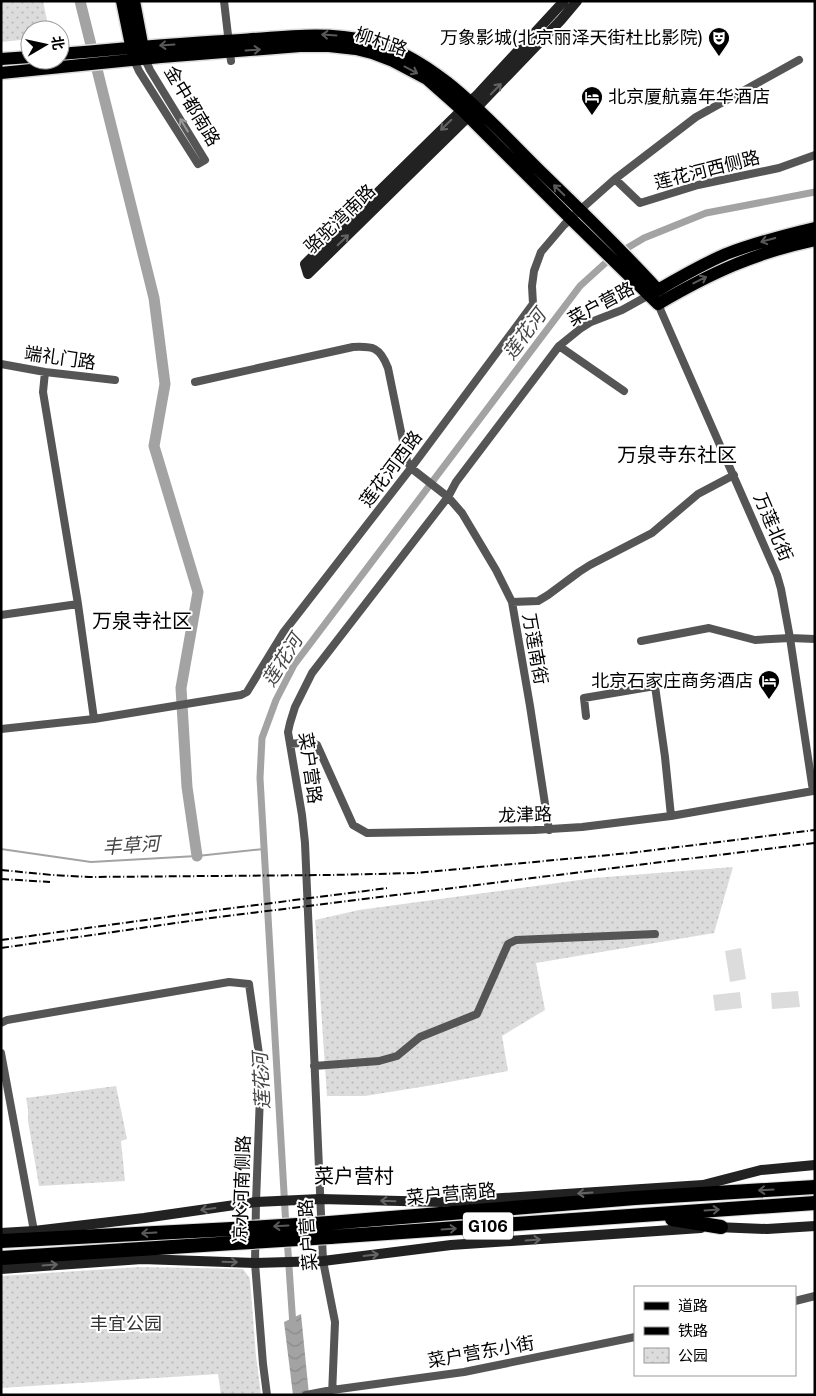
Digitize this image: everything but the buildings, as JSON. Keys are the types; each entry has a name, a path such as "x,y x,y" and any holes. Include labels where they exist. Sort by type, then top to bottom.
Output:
{"highway":[{"path":"635,1198 703,1185"},
{"name":"菜户营南路","path":"1,1241 329,1223 635,1198 815,1187"},
{"name":"G106","path":"792,1204 815,1203"},
{"path":"792,1204 815,1208"},
{"name":"菜户营南路","path":"1,1258 646,1216 792,1204"},
{"path":"646,1216 720,1227"}],"main road":[{"name":"金中都南路","path":"122,1 139,53"},
{"name":"金中都南路","path":"134,1 139,53"},
{"name":"柳村路","path":"1,73 76,59 139,53 230,51 318,46 342,47 372,53 393,61 427,79 469,109 580,210 601,240"},
{"name":"柳村路","path":"70,57 76,59"},
{"path":"1,59 20,58"},
{"name":"柳村路","path":"469,109 571,219 601,240 626,264 655,297"},
{"path":"655,297 694,270 725,255 757,243 815,228"},
{"path":"655,297 688,286 730,266 774,250 815,240"}],"street":[{"path":"224,1 230,51"},
{"name":"骆驼湾南路","path":"564,1 469,109 308,274 304,264 469,109 561,20 577,1"},
{"name":"金中都南路","path":"139,53 205,160 198,164 140,71 139,53"},
{"name":"莲花河西路","path":"1,729 94,719 241,695 247,692 283,633 411,468 534,304 532,286 534,271 542,252 580,210 643,156 696,118 799,60"},
{"name":"莲花河西侧路","path":"614,179 640,203 698,185 780,168 815,155"},
{"name":"菜户营路","path":"332,1392 335,1322 322,1261 305,843 288,732 290,723 295,707 312,673 559,346 592,322 655,297"},
{"name":"万莲北街","path":"655,297 782,589 813,791"},
{"path":"195,382 353,346 375,348 384,357 388,368 404,450 411,468"},
{"path":"559,346 624,391"},
{"name":"端礼门路","path":"1,364 45,372 115,380"},
{"path":"45,372 43,392 78,604 94,719"},
{"name":"万莲南街","path":"411,468 445,495 462,513 496,570 512,602 549,830"},
{"path":"512,602 538,601 590,565 652,533 698,494 734,475"},
{"path":"1,615 78,604"},
{"path":"641,641 709,628 755,640 815,639"},
{"path":"586,716 584,698 655,686 671,816"},
{"name":"龙津路","path":"290,744 310,742 317,745 353,825 367,833 549,830 582,827 671,816 813,791"},
{"path":"314,1066 379,1061 397,1056 420,1037 477,1014 508,944 516,940 655,934"},
{"name":"凉水河南侧路","path":"1,1023 7,1020 229,982 249,984 261,1068 255,1263 262,1364 267,1395"},
{"path":"1,1053 34,1232"},
{"name":"菜户营南路","path":"256,1202 320,1199 441,1202 703,1185 761,1170 815,1165"},
{"path":"1,1233 34,1232 256,1202"},
{"path":"1,1269 142,1258 255,1263 322,1261 451,1245 720,1227 767,1229 815,1226"},
{"path":"796,1301 815,1296"},
{"name":"菜户营东小街","path":"306,1395 464,1372 634,1337"}],"green space":[{"path":"1,1 43,1 47,20 20,20 20,40 1,42"},
{"path":"733,867 714,933 536,963 545,1010 502,1036 508,1071 365,1096 327,1096 315,920 359,910 594,878"},
{"path":"741,948 746,979 730,982 725,951"},
{"path":"798,991 800,1007 772,1009 771,993"},
{"path":"740,992 742,1008 715,1011 713,995"},
{"path":"116,1086 127,1139 121,1141 125,1181 39,1186 26,1098"},
{"name":"丰宜公园","path":"140,1267 243,1269 250,1280 261,1395 221,1395 218,1374 1,1388 1,1276"}],"water":[{"path":"301,1314 309,1395 293,1395 284,1322"}],"waterway":[{"path":"80,1 154,298 165,384 154,446 198,592 181,688 187,787 197,856"},
{"name":"莲花河","path":"286,1227 260,778 262,738 276,700 294,665 580,286 612,257 644,238 706,213 815,192"},
{"name":"丰草河","path":"1,849 91,862 197,856 264,849"},
{"name":"莲花河","path":"287,1237 293,1326"}],"railway":[{"path":"1,870 90,877 416,873 630,853 815,830"},
{"path":"1,948 211,918 815,843"},
{"path":"1,879 50,882"},
{"path":"1,940 388,888"}],"place":[{"name":"万象影城(北京丽泽天街杜比影院)","path":"719,57"},
{"name":"北京厦航嘉年华酒店","path":"592,116"},
{"name":"北京石家庄商务酒店","path":"769,700"}],"district":[{"name":"万泉寺东社区","path":"677,455"},
{"name":"万泉寺社区","path":"142,621"},
{"name":"菜户营村","path":"354,1176"}]}
